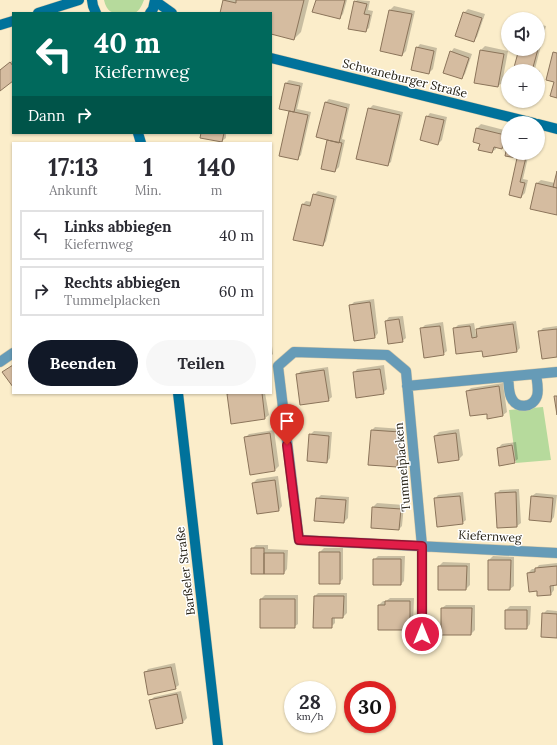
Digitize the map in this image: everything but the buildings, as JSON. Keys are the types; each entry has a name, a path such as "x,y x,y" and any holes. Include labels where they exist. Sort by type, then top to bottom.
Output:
{"main road":[{"path":"41,12 79,0"},
{"path":"92,0 96,12"},
{"path":"151,12 155,1 171,12"},
{"path":"0,26 12,21"},
{"path":"0,26 12,25"},
{"name":"Schwaneburger Straße","path":"272,58 506,116"},
{"path":"545,126 557,129"},
{"name":"Barßeler Straße","path":"178,394 218,745"}],"street":[{"name":"Tummelplacken","path":"299,540 278,366 294,352 388,355 406,371 422,546"},
{"path":"0,362 12,354"},
{"path":"407,386 557,372"},
{"path":"508,377 510,396 512,400 519,406 524,406 532,404 537,396 536,374"},
{"name":"Kiefernweg","path":"299,540 557,553"},
{"path":"422,546 422,634"}],"green space":[{"path":"104,0 144,0 142,6 136,12 112,12 108,10"},
{"path":"543,407 551,460 516,463 509,410"}],"route":[{"path":"287,445 299,540 422,546 422,634"}]}
